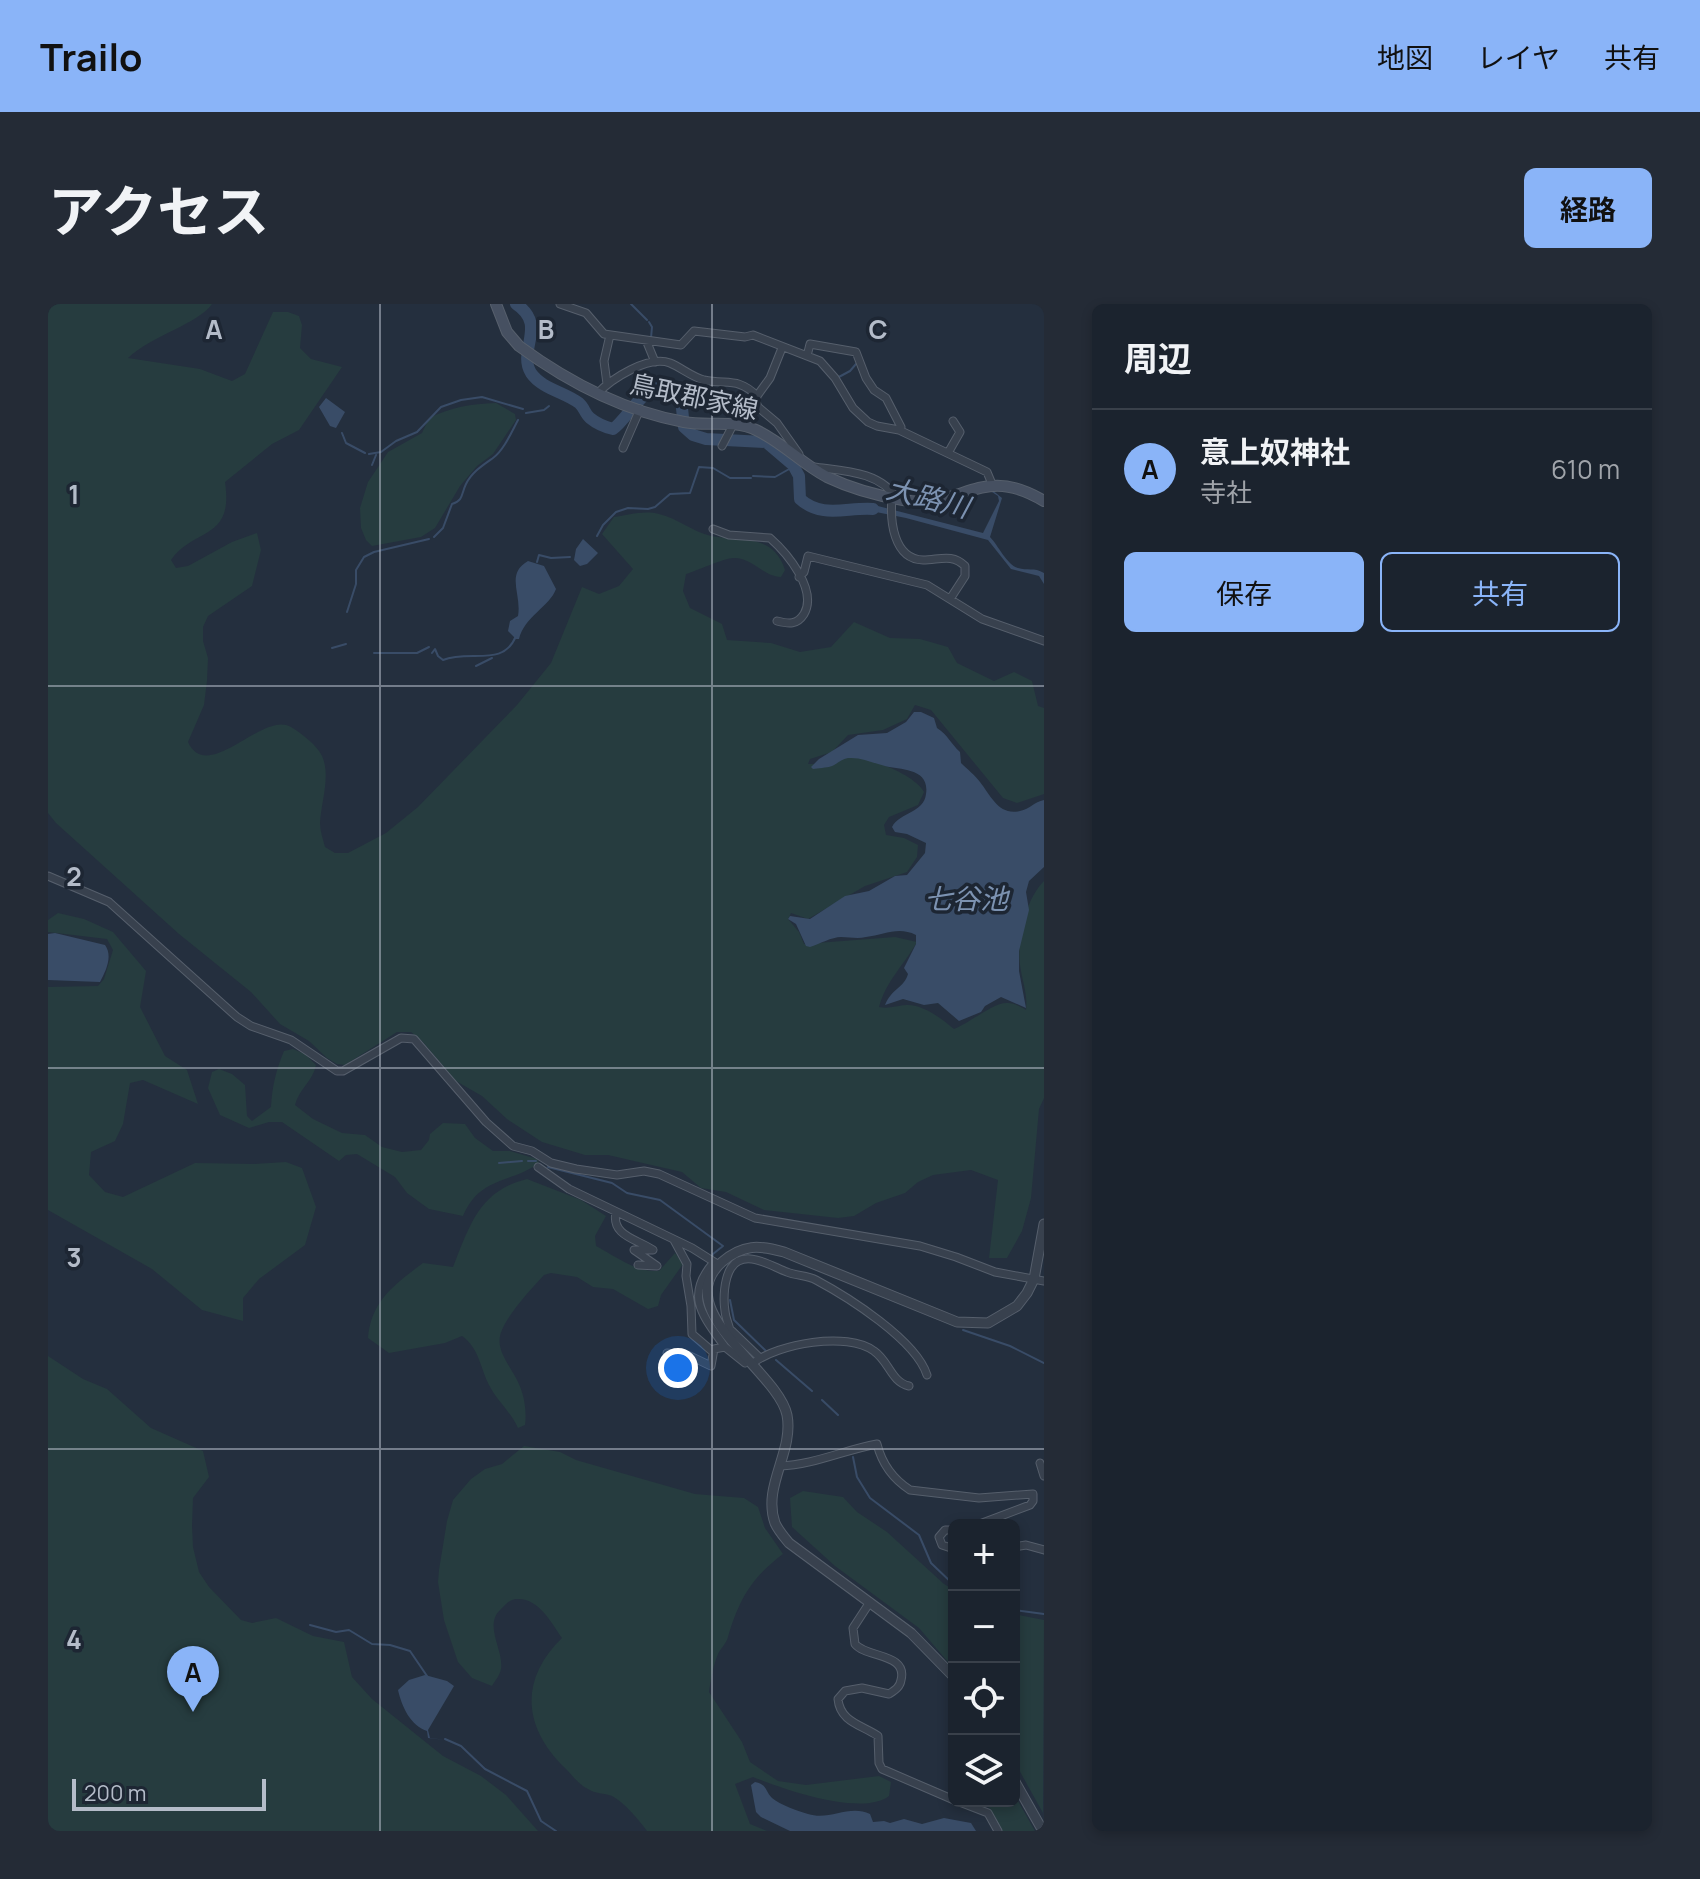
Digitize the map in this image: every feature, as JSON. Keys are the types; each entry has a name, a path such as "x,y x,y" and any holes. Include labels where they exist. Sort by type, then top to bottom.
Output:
{"main road":[{"name":"鳥取郡家線","path":"496,304 507,332 528,352 597,394 635,408 683,422 734,423 765,434 828,477 913,502 939,500 992,484"},
{"path":"992,484 1041,496"}],"street":[{"path":"560,304 586,313 598,329 610,335 681,345 694,331 745,337 753,335 820,361 860,415 877,426 899,430 987,472 992,484"},
{"path":"607,384 604,361 610,335"},
{"path":"646,340 655,362"},
{"path":"807,356 810,344 856,352 859,364 874,390 886,398 893,408 901,427 899,430"},
{"path":"782,348 770,378 757,396 758,407 777,423 808,465"},
{"path":"597,394 617,376 655,362 668,362 708,381 745,385 757,396"},
{"path":"623,448 635,408"},
{"path":"948,453 960,432 953,421"},
{"path":"722,446 734,423"},
{"path":"895,498 892,520 896,539 904,553 918,560 953,558 965,566 965,576 950,599"},
{"path":"713,529 729,535 770,538 791,563 809,593 804,614 792,624 777,621"},
{"path":"799,577 804,572 807,557 812,556 927,585 982,619 1044,641"},
{"path":"48,876 104,899 237,1017 251,1026 291,1040 337,1071 347,1070 401,1038 414,1039 486,1122 510,1144 532,1151 545,1161 617,1175 653,1172 755,1218 920,1246 995,1272 1039,1280"},
{"path":"538,1167 569,1189 716,1263"},
{"path":"616,1212 614,1222 618,1230 653,1250 634,1250 657,1266 638,1265"},
{"path":"948,1671 911,1633 789,1543 776,1524 772,1493 787,1443 787,1414 752,1361 729,1340 713,1316 709,1301 712,1274 716,1263 745,1247 759,1246 784,1252 957,1322 988,1323 1017,1306 1039,1280 1044,1224"},
{"path":"674,1240 687,1264 686,1284 692,1334 713,1352"},
{"path":"729,1340 725,1312 729,1272 740,1261 754,1258 791,1274 813,1277 853,1303 912,1349 927,1375"},
{"path":"667,1353 690,1356 711,1366 713,1352 729,1340"},
{"path":"752,1361 794,1347 822,1342 851,1342 875,1351 899,1383 909,1386"},
{"path":"780,1466 803,1464 877,1444 884,1465 900,1484 910,1490 979,1498 1029,1493 1038,1497 1030,1505 993,1519"},
{"path":"1040,1463 1044,1476"},
{"path":"948,1530 939,1537 942,1545 948,1547"},
{"path":"1020,1547 1035,1546 1044,1550"},
{"path":"870,1602 853,1628 855,1644 862,1651 895,1661 901,1668 901,1680 889,1694 862,1688 845,1691 838,1699 840,1710 845,1717 878,1736 882,1769 948,1797"},
{"path":"1020,1791 1043,1831"},
{"path":"973,1807 988,1813 998,1831"}],"green space":[{"path":"48,304 212,304 196,318 128,358 200,369 232,381 245,374 273,312 288,312 299,316 302,325 300,348 311,359 342,367 299,430 272,444 225,482 224,514 218,524 190,542 171,560 176,568 188,566 232,542 257,533 261,550 252,586 208,616 203,627 208,658 204,705 188,742 197,753 209,755 279,725 291,727 304,736 320,752 325,764 320,826 325,847 335,853 348,853 386,833 418,807 517,705 551,663 582,587 599,594 619,586 633,569 602,534 614,517 659,514 704,534 756,541 773,550 785,570 781,577 734,558 686,574 683,591 690,608 722,624 727,640 771,643 800,652 831,647 854,622 890,638 920,639 948,647 957,663 994,681 1014,672 1032,681 1038,706 1044,708 1044,794 1017,803 1003,798 931,710 915,705 907,719 883,730 848,735 832,752 810,759 808,764 838,756 859,758 898,771 918,785 924,792 918,805 889,817 884,825 886,835 904,838 918,845 917,857 907,872 865,886 808,919 791,913 788,919 804,944 895,937 917,942 891,981 879,1007 919,1007 954,1029 1003,1003 1026,1010 1020,965 1021,932 1027,909 1044,881 1044,1098 1039,1109 1031,1198 1022,1231 1007,1258 989,1258 998,1180 971,1170 933,1175 905,1193 876,1203 854,1216 838,1218 764,1210 726,1192 701,1188 682,1172 608,1155 585,1155 542,1142 507,1119 482,1096 456,1081 411,1032 397,1032 345,1065 337,1064 309,1041 280,1024 251,992 179,934 56,823 48,813"},
{"path":"496,403 515,414 516,420 493,454 477,466 460,486 435,528 421,537 372,546 361,528 360,508 368,482 388,452 422,433 429,418 461,407"},
{"path":"58,913 84,919 113,932 146,971 140,1007 165,1056 187,1070 198,1104 143,1080 130,1083 123,1124 115,1141 91,1152 89,1175 105,1192 123,1197 195,1163 286,1162 302,1168 316,1207 305,1245 259,1279 243,1298 243,1321 202,1310 152,1269 48,1210 48,987 98,986 104,979 113,950 107,939 48,932 48,920"},
{"path":"293,1049 305,1054 316,1065 295,1105 313,1119 342,1133 365,1135 382,1147 402,1152 421,1150 430,1134 443,1123 465,1124 475,1138 493,1151 510,1151 537,1159 539,1163 487,1187 470,1203 463,1216 429,1209 407,1193 395,1177 357,1154 346,1155 339,1161 282,1122 249,1128 220,1115 208,1088 212,1072 219,1069 232,1074 245,1085 247,1116 252,1121 271,1107 281,1058 284,1051"},
{"path":"527,1179 581,1200 606,1216 595,1236 596,1246 619,1259 642,1269 659,1271 675,1253 683,1264 661,1295 658,1306 648,1309 613,1289 593,1287 577,1277 551,1273 544,1275 505,1323 500,1337 501,1351 520,1387 524,1403 525,1425 518,1428 489,1385 472,1346 462,1336 445,1343 389,1353 368,1338 379,1304 394,1286 423,1263 453,1267 471,1224 487,1201 498,1192"},
{"path":"48,1356 83,1379 107,1389 151,1428 203,1451 209,1477 193,1498 193,1547 199,1572 241,1620 252,1623 276,1618 313,1636 344,1642 352,1677 372,1699 443,1756 481,1776 506,1795 538,1831 48,1831"},
{"path":"524,1446 560,1452 576,1460 695,1494 744,1498 758,1507 765,1528 783,1554 754,1581 742,1601 716,1659 709,1692 742,1742 750,1762 778,1781 806,1785 879,1776 891,1782 889,1796 877,1802 842,1802 802,1794 753,1777 735,1784 750,1824 767,1831 647,1831 617,1799 591,1791 579,1782 551,1752 534,1720 533,1687 538,1670 562,1638 548,1618 537,1606 524,1599 511,1600 496,1615 494,1630 501,1669 492,1686 472,1678 458,1662 444,1620 438,1582 453,1500 471,1479 485,1469 502,1464"},
{"path":"803,1491 843,1497 948,1586 948,1662 919,1628 835,1566 792,1527 790,1498"},
{"path":"1020,1615 1044,1620 1043,1813 1020,1772"},
{"path":"1020,1805 1035,1831 1002,1831 988,1807 1020,1807"}],"water":[{"path":"326,398 345,412 336,428 330,426 319,407"},
{"path":"991,489 1002,498 990,537 1014,566 1044,573 1044,584 1039,576 1011,569 988,540 906,518 859,511 857,507 874,505 983,533 999,501"},
{"path":"583,539 598,553 587,564 580,566 574,560 576,549"},
{"path":"528,561 544,566 556,589 516,639 508,631 510,621 518,616 516,578 521,566"},
{"name":"七谷池","path":"914,712 934,718 937,728 960,752 961,763 1001,808 1020,811 1044,800 1044,867 1029,881 1026,892 1029,910 1019,951 1019,971 1026,1008 1001,997 981,1012 959,1021 938,1003 924,1005 903,999 885,1005 906,979 908,974 904,968 916,944 916,935 897,931 863,938 837,937 810,947 806,946 796,924 788,919 790,916 810,919 845,896 869,891 895,876 907,875 925,853 926,843 895,832 892,827 924,800 926,785 919,775 853,758 843,759 830,767 811,767 858,735 887,733 906,722"},
{"path":"48,934 105,945 109,959 100,982 48,980"},
{"path":"425,1675 454,1686 428,1730 430,1738 446,1740 428,1738 427,1731 416,1724 404,1709 398,1690 409,1680"},
{"path":"755,1782 764,1786 775,1801 816,1816 862,1811 870,1814 873,1822 890,1823 904,1819 922,1824 944,1818 971,1823 976,1831 790,1831 756,1812 751,1785"}],"waterway":[{"name":"大路川","path":"516,304 530,320 527,355 531,373 541,383 579,403 595,422 613,429 643,396 661,387 671,389 681,399 684,427 693,435 706,439 766,442 793,465 799,476 800,499 808,505 826,510 873,509"},
{"path":"631,304 647,320"},
{"path":"649,322 651,338"},
{"path":"837,378 856,364"},
{"path":"369,454 381,452 417,432 441,407 461,400 482,397 523,409"},
{"path":"526,413 549,406"},
{"path":"434,537 443,528 452,504 460,499 468,480 501,450 518,420"},
{"path":"342,433 346,443 365,453"},
{"path":"372,465 376,455"},
{"path":"597,536 616,512 628,508 648,509 670,494 690,493 699,467 713,468 730,478 751,478"},
{"path":"753,476 775,477 791,468"},
{"path":"906,505 936,507 942,504"},
{"path":"347,612 356,584 356,570 364,557 429,539"},
{"path":"537,562 539,555 570,557"},
{"path":"432,653 435,649 443,660 494,655 510,646 516,636"},
{"path":"332,648 346,644"},
{"path":"374,653 417,653 429,647"},
{"path":"476,666 492,658"},
{"path":"499,1163 522,1161"},
{"path":"528,1161 536,1161"},
{"path":"548,1167 612,1183 627,1193 660,1200 723,1246 712,1258"},
{"path":"730,1300 734,1320 766,1351"},
{"path":"963,1330 1010,1346 1044,1363"},
{"path":"776,1360 812,1391"},
{"path":"822,1400 838,1415"},
{"path":"853,1457 857,1477 870,1498 919,1535 931,1563 948,1579"},
{"path":"1020,1611 1044,1614"},
{"path":"310,1625 336,1632 349,1630 372,1644 410,1651 427,1676"},
{"path":"445,1739 461,1746 485,1769 527,1791 541,1821 556,1831"}],"place":[{"name":"意上奴神社","path":"193,1712"}]}
